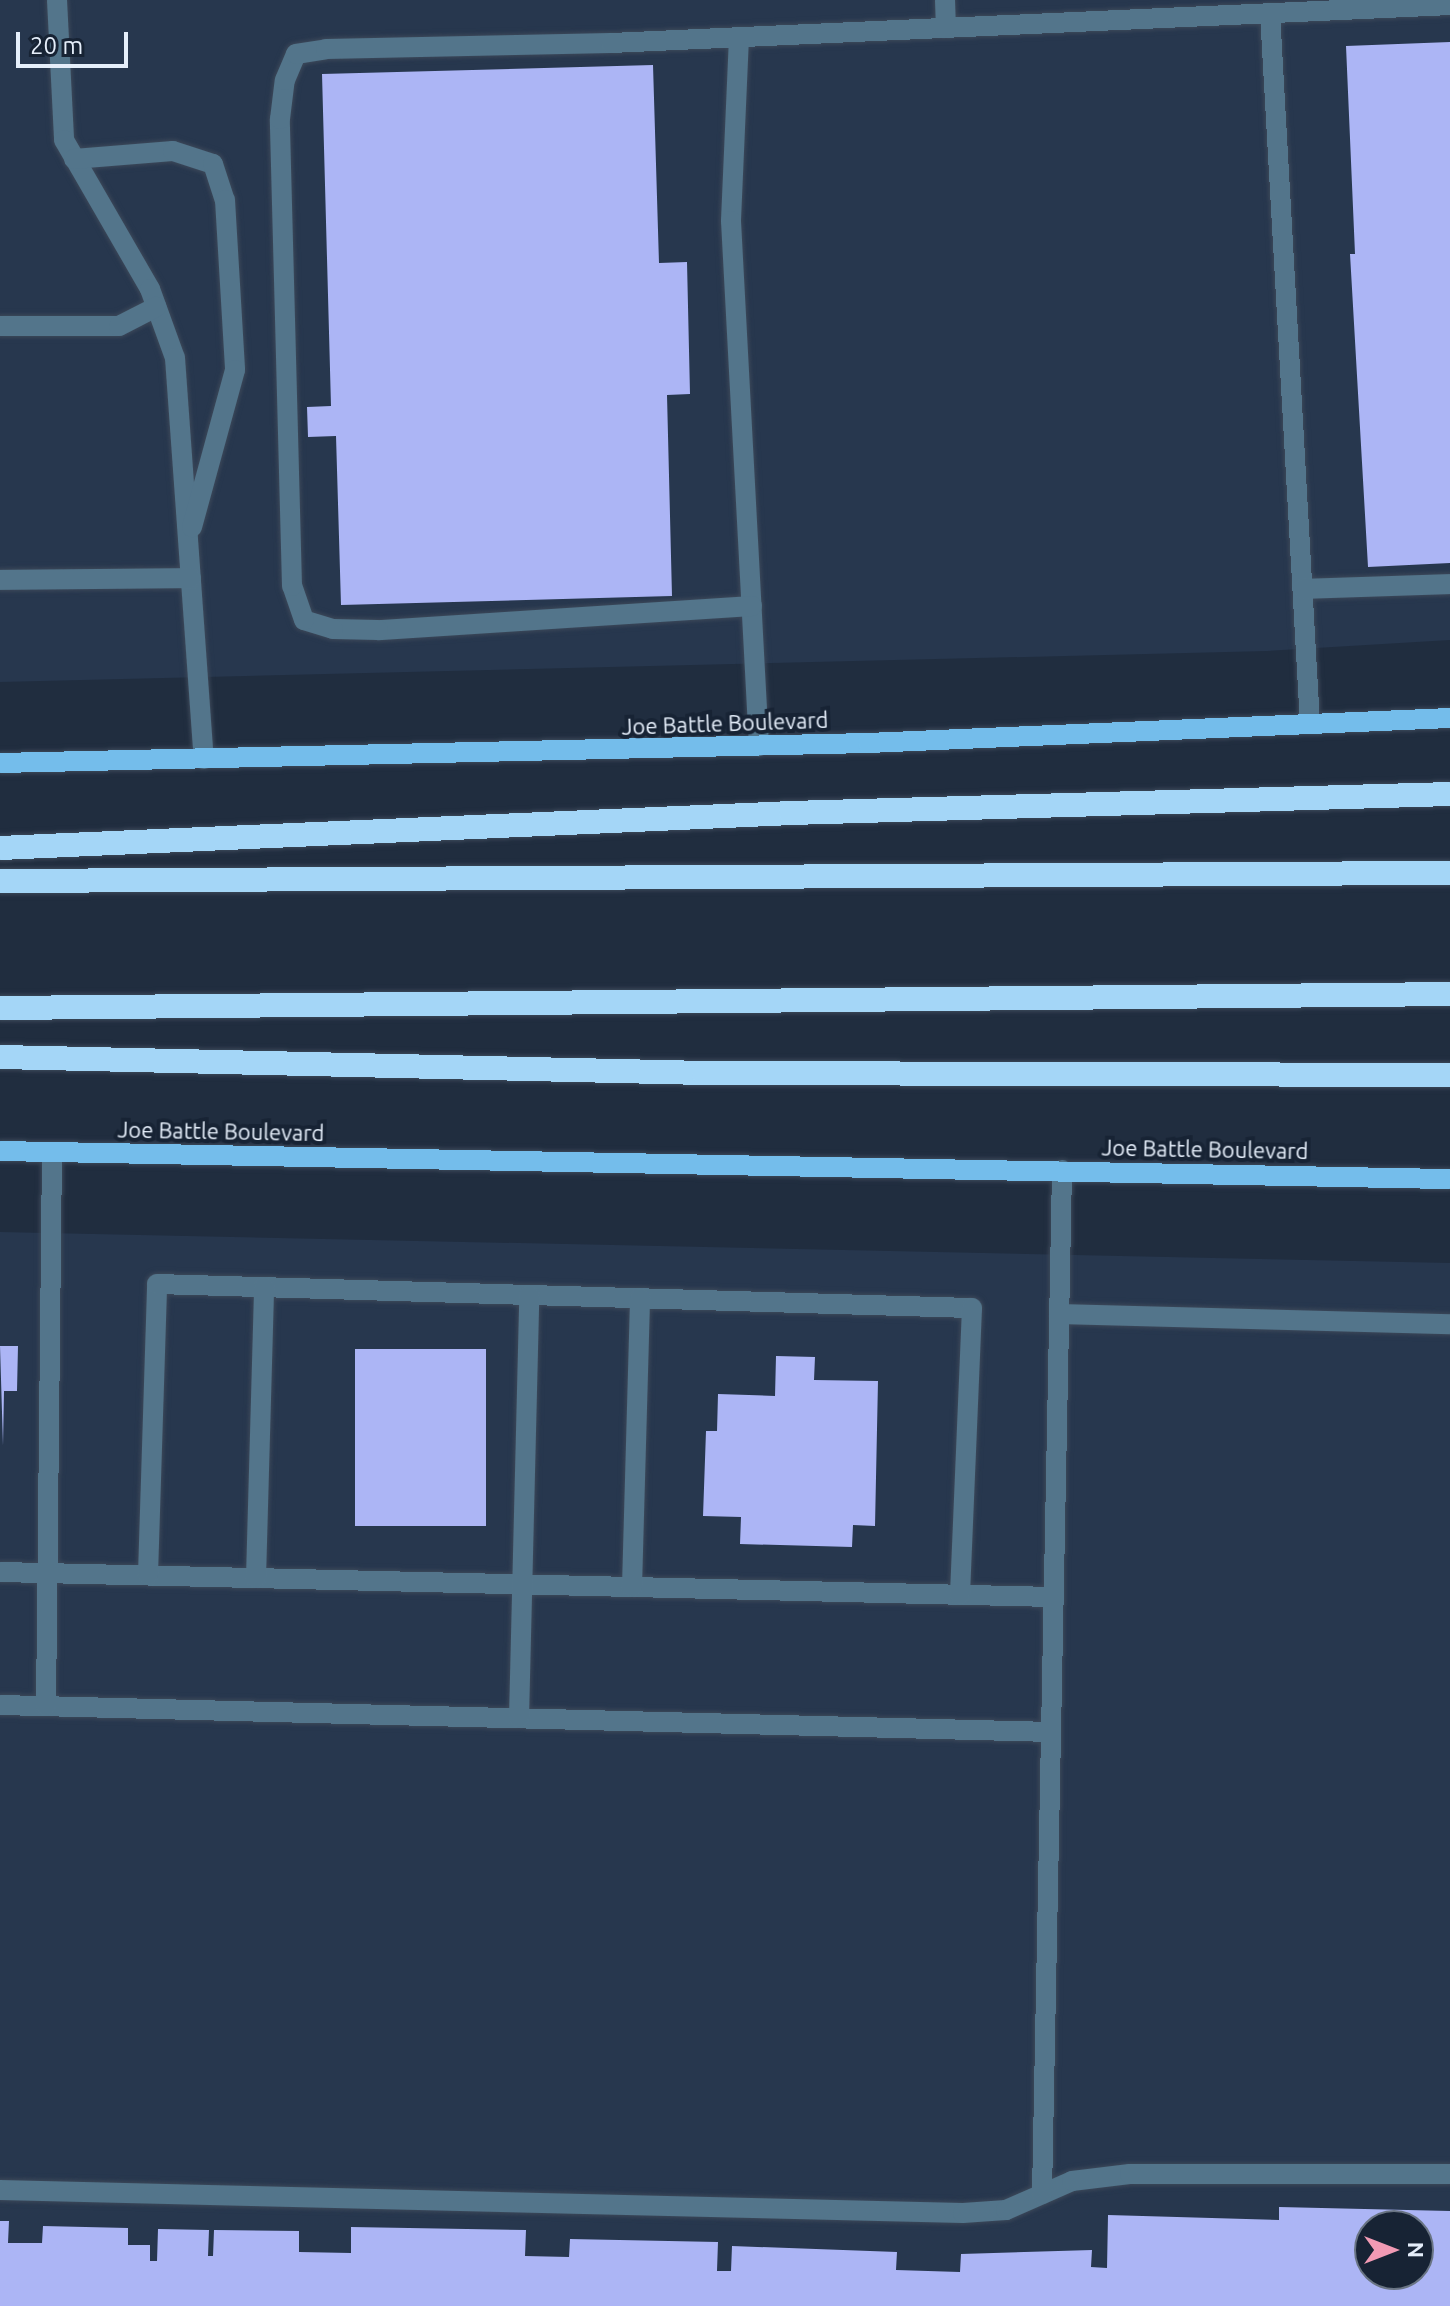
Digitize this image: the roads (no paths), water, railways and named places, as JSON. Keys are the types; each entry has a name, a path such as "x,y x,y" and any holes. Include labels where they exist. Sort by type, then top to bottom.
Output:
{"highway":[{"path":"0,848 791,813 1450,794"},
{"path":"0,881 1450,873"},
{"path":"0,1008 1450,994"},
{"path":"0,1057 704,1073 1450,1075"}],"main road":[{"name":"Joe Battle Boulevard","path":"0,763 759,746 1450,718"},
{"name":"Joe Battle Boulevard","path":"0,1151 1450,1179"}],"lane":[{"path":"57,0 64,140 150,289 175,358 204,759"},
{"path":"945,0 946,28"},
{"path":"752,606 378,630 333,629 304,620 292,586 280,119 285,80 296,54 1450,5"},
{"path":"1270,13 1310,724"},
{"path":"739,37 731,221 759,746"},
{"path":"74,159 173,151 213,164 225,200 235,370 188,541"},
{"path":"0,326 119,326 156,307"},
{"path":"0,580 191,578"},
{"path":"1303,589 1450,584"},
{"path":"46,1706 52,1152"},
{"path":"1042,2194 1062,1170"},
{"path":"148,1575 157,1284 972,1308 960,1595"},
{"path":"256,1578 264,1287"},
{"path":"519,1718 529,1295"},
{"path":"632,1587 640,1298"},
{"path":"1059,1314 1450,1324"},
{"path":"0,1572 1054,1597"},
{"path":"0,1705 1051,1732"},
{"path":"0,2190 963,2213 1006,2210 1072,2181 1130,2174 1450,2174"}]}
